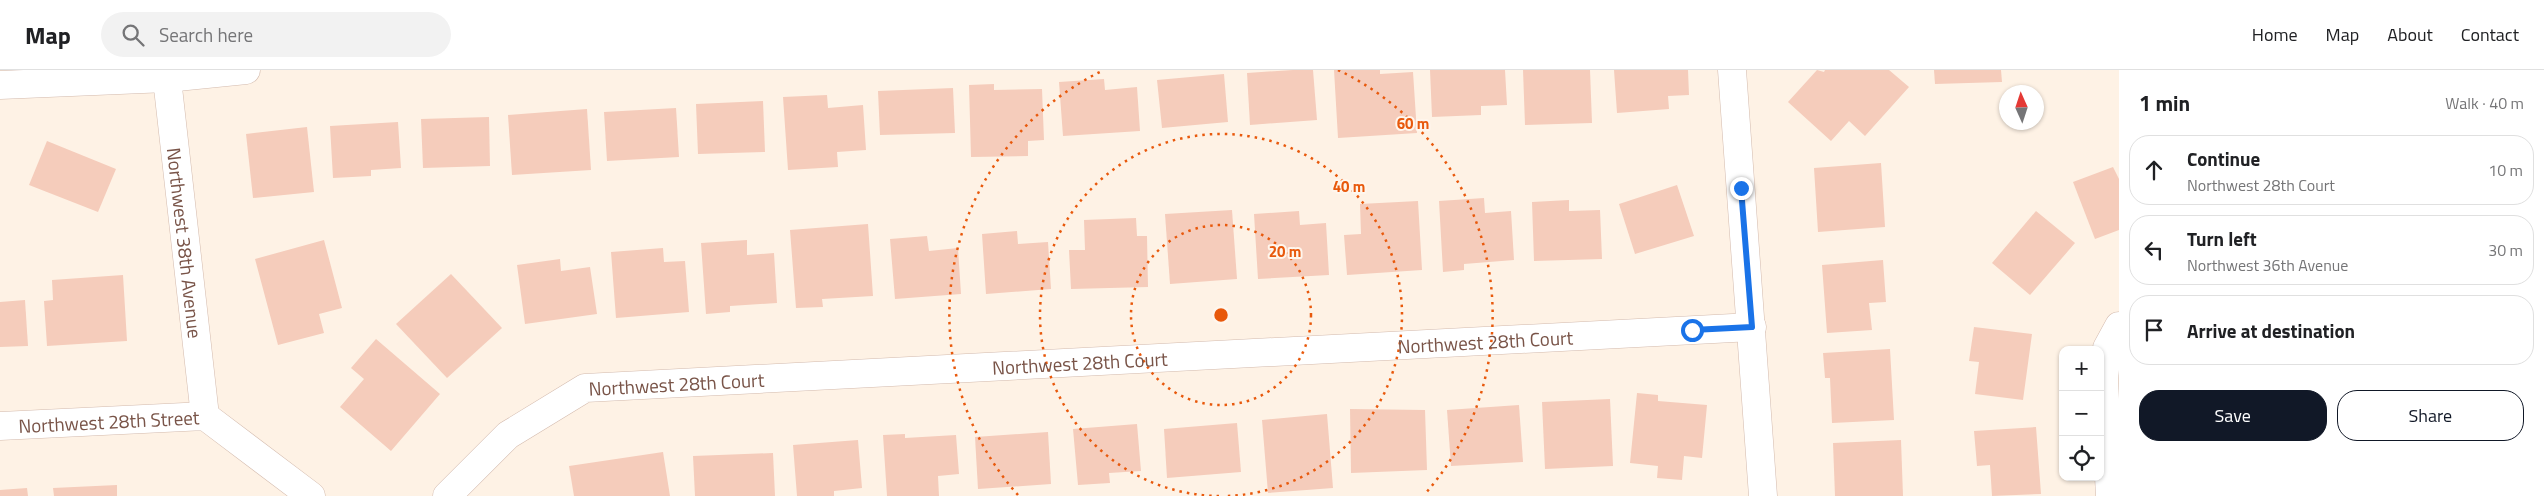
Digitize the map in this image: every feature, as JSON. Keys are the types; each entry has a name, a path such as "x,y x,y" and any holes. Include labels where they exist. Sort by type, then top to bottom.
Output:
{"street":[{"path":"0,85 76,76 246,70"},
{"path":"1732,70 1763,496"},
{"name":"Northwest 38th Avenue","path":"166,74 205,416"},
{"path":"2110,496 2104,380 2108,348 2119,326"},
{"name":"Northwest 28th Court","path":"447,496 508,435 585,388 1752,327"},
{"name":"Northwest 28th Street","path":"0,426 205,416 312,496"}],"building":[{"path":"1313,70 1317,120 1250,125 1247,73"},
{"path":"1334,70 1380,70 1380,74 1413,72 1417,133 1338,138"},
{"path":"1430,70 1505,70 1507,105 1481,106 1481,115 1432,117"},
{"path":"1523,70 1590,70 1592,123 1525,125"},
{"path":"1614,70 1688,70 1689,95 1668,96 1669,109 1617,113"},
{"path":"1817,70 1824,72 1825,70 1889,70 1909,87 1865,136 1849,121 1831,141 1788,102"},
{"path":"1934,70 2001,70 2002,82 1935,84"},
{"path":"1224,74 1228,122 1162,128 1157,80"},
{"path":"1104,79 1105,90 1137,87 1140,131 1063,136 1059,82"},
{"path":"994,84 994,90 1042,89 1044,140 1028,141 1028,156 971,157 969,85"},
{"path":"953,88 955,133 880,135 878,91"},
{"path":"827,95 828,108 863,105 866,150 837,152 838,167 788,170 783,97"},
{"path":"763,101 765,152 698,154 696,104"},
{"path":"676,108 679,157 607,161 604,112"},
{"path":"587,109 591,170 512,175 508,115"},
{"path":"489,117 490,166 423,168 421,119"},
{"path":"398,122 401,168 371,170 371,176 333,178 330,126"},
{"path":"307,127 314,192 253,198 246,134"},
{"path":"47,141 116,169 98,212 29,185"},
{"path":"1881,163 1885,227 1818,232 1814,168"},
{"path":"2113,167 2119,179 2119,230 2095,239 2073,182"},
{"path":"1677,185 1694,236 1635,254 1619,204"},
{"path":"1484,198 1485,213 1511,211 1514,260 1464,264 1464,270 1443,272 1439,201"},
{"path":"1569,200 1569,211 1600,210 1602,259 1534,261 1532,202"},
{"path":"1418,201 1422,270 1347,275 1344,235 1361,234 1360,204"},
{"path":"1232,210 1237,279 1170,284 1165,214"},
{"path":"1299,211 1300,225 1326,223 1329,275 1258,279 1254,214"},
{"path":"2036,211 2075,243 2030,295 1992,263"},
{"path":"1136,218 1137,236 1147,236 1148,287 1071,289 1069,250 1085,250 1084,220"},
{"path":"868,224 873,296 822,299 823,307 796,308 790,230"},
{"path":"1017,231 1018,244 1048,242 1051,289 986,294 982,234"},
{"path":"927,236 929,251 958,248 961,294 895,299 890,239"},
{"path":"324,240 342,308 319,314 324,333 278,345 255,259"},
{"path":"747,240 747,255 774,253 777,303 730,306 730,312 706,314 701,243"},
{"path":"663,248 664,262 685,261 689,312 616,318 611,252"},
{"path":"560,259 561,271 590,267 597,314 525,324 517,265"},
{"path":"1883,260 1886,302 1869,303 1872,330 1827,333 1822,265"},
{"path":"451,274 502,328 447,378 396,324"},
{"path":"123,275 127,341 47,346 44,301 53,300 52,280"},
{"path":"25,300 28,346 0,347 0,302"},
{"path":"1974,327 2032,334 2023,400 1975,394 1979,362 1969,361"},
{"path":"376,339 440,394 391,451 340,407 364,379 351,368"},
{"path":"1890,349 1894,420 1832,423 1830,378 1825,378 1823,353"},
{"path":"1637,393 1658,395 1658,401 1707,405 1702,458 1684,456 1682,480 1657,478 1658,466 1630,463"},
{"path":"1610,399 1613,466 1545,469 1542,402"},
{"path":"1519,405 1523,462 1451,466 1447,410"},
{"path":"1350,409 1425,410 1427,470 1351,473"},
{"path":"1327,414 1333,488 1268,493 1262,420"},
{"path":"1237,423 1241,472 1167,478 1164,429"},
{"path":"1137,424 1141,471 1109,473 1110,483 1078,485 1073,429"},
{"path":"2036,427 2041,494 1992,496 1990,465 1977,466 1974,431"},
{"path":"1048,432 1051,484 978,489 975,437"},
{"path":"905,434 905,438 956,435 959,474 938,476 939,496 887,496 883,435"},
{"path":"858,440 862,488 834,491 834,496 797,496 793,445"},
{"path":"1901,440 1903,496 1835,496 1833,443"},
{"path":"663,452 670,496 574,496 569,466"},
{"path":"773,453 775,496 695,496 693,456"},
{"path":"117,485 117,496 54,496 53,488"},
{"path":"27,488 28,496 0,496 0,490"}],"route":[{"path":"1692,330 1752,327 1741,188"}]}
